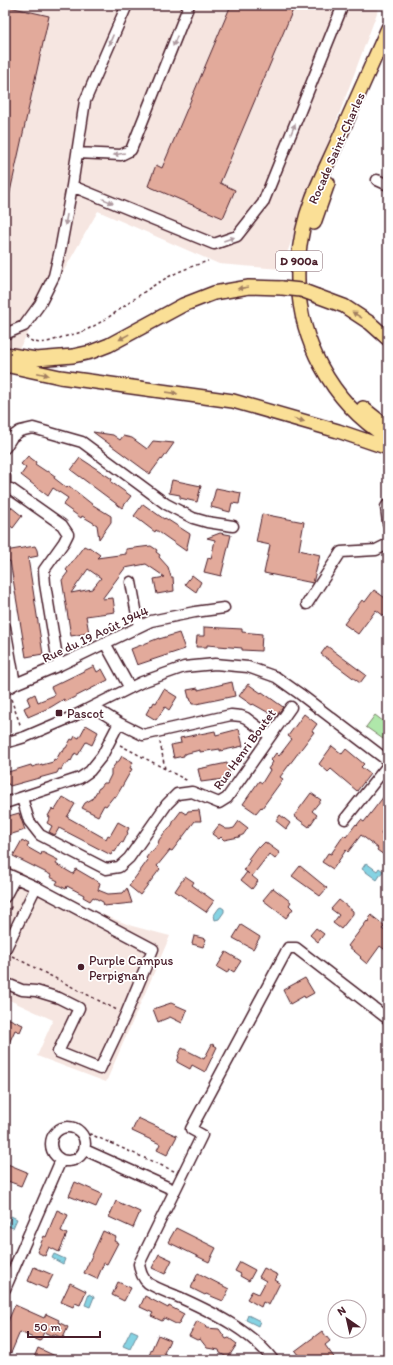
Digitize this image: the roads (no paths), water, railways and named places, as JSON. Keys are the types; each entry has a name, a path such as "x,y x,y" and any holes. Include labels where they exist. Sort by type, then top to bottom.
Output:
{"main road":[{"name":"Rocade Saint-Charles","path":"388,28 312,200 302,235 298,274 299,303 306,331 316,356 327,377 346,403 372,428 388,438"},
{"name":"Rocade Saint-Charles","path":"371,67 313,223 308,244 306,283 315,331 328,361 339,380 351,396 388,428"},
{"path":"5,354 36,359 79,355 109,345 183,305 214,293 249,286 301,290 344,306 370,323 388,339"},
{"path":"5,365 60,377 233,401 338,431 388,448"}],"street":[{"path":"5,334 24,326 40,304 54,276 72,186 85,101 127,5"},
{"path":"77,153 121,155 131,150 190,5"},
{"path":"72,186 214,244 237,236 263,203 343,5"},
{"path":"377,180 388,185"},
{"path":"5,448 12,437 20,431 33,428 82,442 166,504 193,518 233,526"},
{"path":"5,477 5,490 11,488 62,524 68,534 44,570 57,657 60,665"},
{"path":"388,504 386,508 388,523"},
{"path":"307,604 340,552 376,550 388,544"},
{"path":"131,582 139,626"},
{"name":"Rue du 19 Août 1944","path":"9,688 151,621 224,608"},
{"path":"5,627 9,688"},
{"path":"105,643 130,688"},
{"path":"5,742 25,737 93,707 142,682 184,667 215,664 248,667 276,677 388,761"},
{"path":"93,707 119,723 143,735 231,715 246,718 270,736"},
{"name":"Rue Henri Boutet","path":"22,798 30,821 40,835 106,869 119,867 129,858 167,804 177,794 192,792 218,803 227,798 291,707"},
{"path":"5,803 80,778 90,771 102,756 119,723"},
{"path":"345,819 388,765"},
{"path":"5,873 153,949 126,1014 100,1069 58,1052 78,1008 58,998 36,991 22,990 5,983"},
{"path":"5,897 15,878"},
{"path":"8,953 36,888"},
{"path":"273,1360 257,1343 231,1324 148,1282 140,1273 138,1264 202,1135 191,1129 288,948 296,948 388,1019"},
{"path":"73,1127 78,1129 85,1138 86,1144 84,1150 82,1155 72,1161 61,1160 56,1156 51,1146 51,1140 57,1130 73,1127"},
{"path":"84,1150 174,1190"},
{"path":"6,1286 61,1160"}],"water":[{"path":"366,863 377,871 379,868 383,871 377,880 362,869"},
{"path":"221,907 224,909 224,912 219,919 215,920 214,915"},
{"path":"11,1216 17,1219 13,1228 7,1226"},
{"path":"54,1254 65,1259 63,1264 52,1258"},
{"path":"89,1294 94,1297 90,1307 85,1305"},
{"path":"248,1315 260,1321 258,1326 246,1320"},
{"path":"131,1330 138,1333 130,1349 123,1346"}],"place":[{"name":"Pascot","path":"59,713"},
{"name":"Purple Campus Perpignan","path":"81,967"}]}
